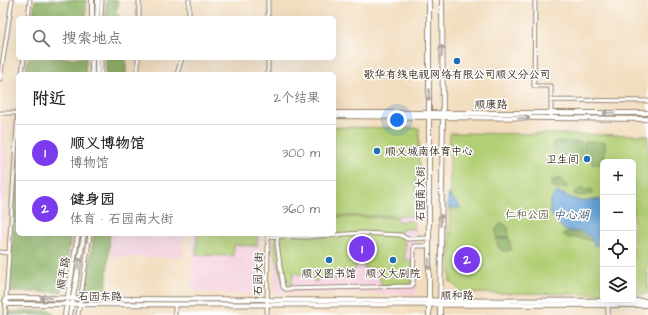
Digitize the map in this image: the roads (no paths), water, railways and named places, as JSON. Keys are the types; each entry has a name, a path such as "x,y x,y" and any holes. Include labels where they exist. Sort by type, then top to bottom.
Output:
{"main road":[{"path":"92,0 92,16"},
{"path":"97,16 98,0"},
{"name":"石园南大街","path":"429,0 429,315"},
{"name":"石园南大街","path":"440,315 443,115 442,0"},
{"path":"92,60 92,72"},
{"path":"97,60 97,72"},
{"name":"顺康路","path":"336,113 428,115"},
{"name":"顺康路","path":"336,116 648,113"},
{"name":"顺康路","path":"443,115 648,119"},
{"name":"顺平路","path":"65,315 78,236"},
{"name":"顺平路","path":"70,315 84,236"},
{"name":"石园东路","path":"9,298 68,298 267,302 67,305 8,304 5,301 9,298"},
{"name":"顺和路","path":"267,302 600,303"},
{"name":"顺和路","path":"636,302 648,302"},
{"name":"顺和路","path":"608,303 648,305"}],"street":[{"path":"0,79 12,0"},
{"path":"28,16 30,0"},
{"path":"102,0 102,16"},
{"path":"139,0 139,16"},
{"path":"189,0 189,16"},
{"path":"268,0 268,16"},
{"path":"535,0 534,86 551,86 551,118"},
{"path":"22,72 24,60"},
{"path":"101,60 101,72"},
{"path":"138,60 138,72"},
{"path":"178,72 181,60"},
{"path":"268,60 268,72"},
{"path":"551,100 648,101"},
{"path":"0,113 16,113"},
{"path":"5,315 16,144"},
{"path":"336,234 362,233 401,235 407,238 429,238"},
{"path":"78,315 90,236"},
{"path":"278,236 277,243 282,287 285,290 412,286 414,238"},
{"path":"268,237 305,236"},
{"path":"268,237 275,239 277,243"},
{"name":"石园大街","path":"267,315 268,237"},
{"path":"414,246 429,246"},
{"path":"0,252 9,253"},
{"path":"0,301 5,301"},
{"path":"608,303 608,315"},
{"path":"175,304 175,315"}],"water":[{"name":"中心湖","path":"557,192 581,201 600,199 600,220 597,246 594,245 592,240 586,234 566,231 557,223 553,218 550,208 550,203"},
{"path":"448,194 461,208 448,208"}],"place":[{"name":"歌华有线电视网络有限公司顺义分公司","path":"457,61"},
{"name":"顺义城南体育中心","path":"377,151"},
{"name":"卫生间","path":"587,159"},
{"name":"顺义博物馆","path":"362,249"},
{"name":"顺义图书馆","path":"329,260"},
{"name":"顺义大剧院","path":"393,260"},
{"name":"健身园","path":"467,260"}],"park label":[{"name":"仁和公园","path":"527,214"}]}
